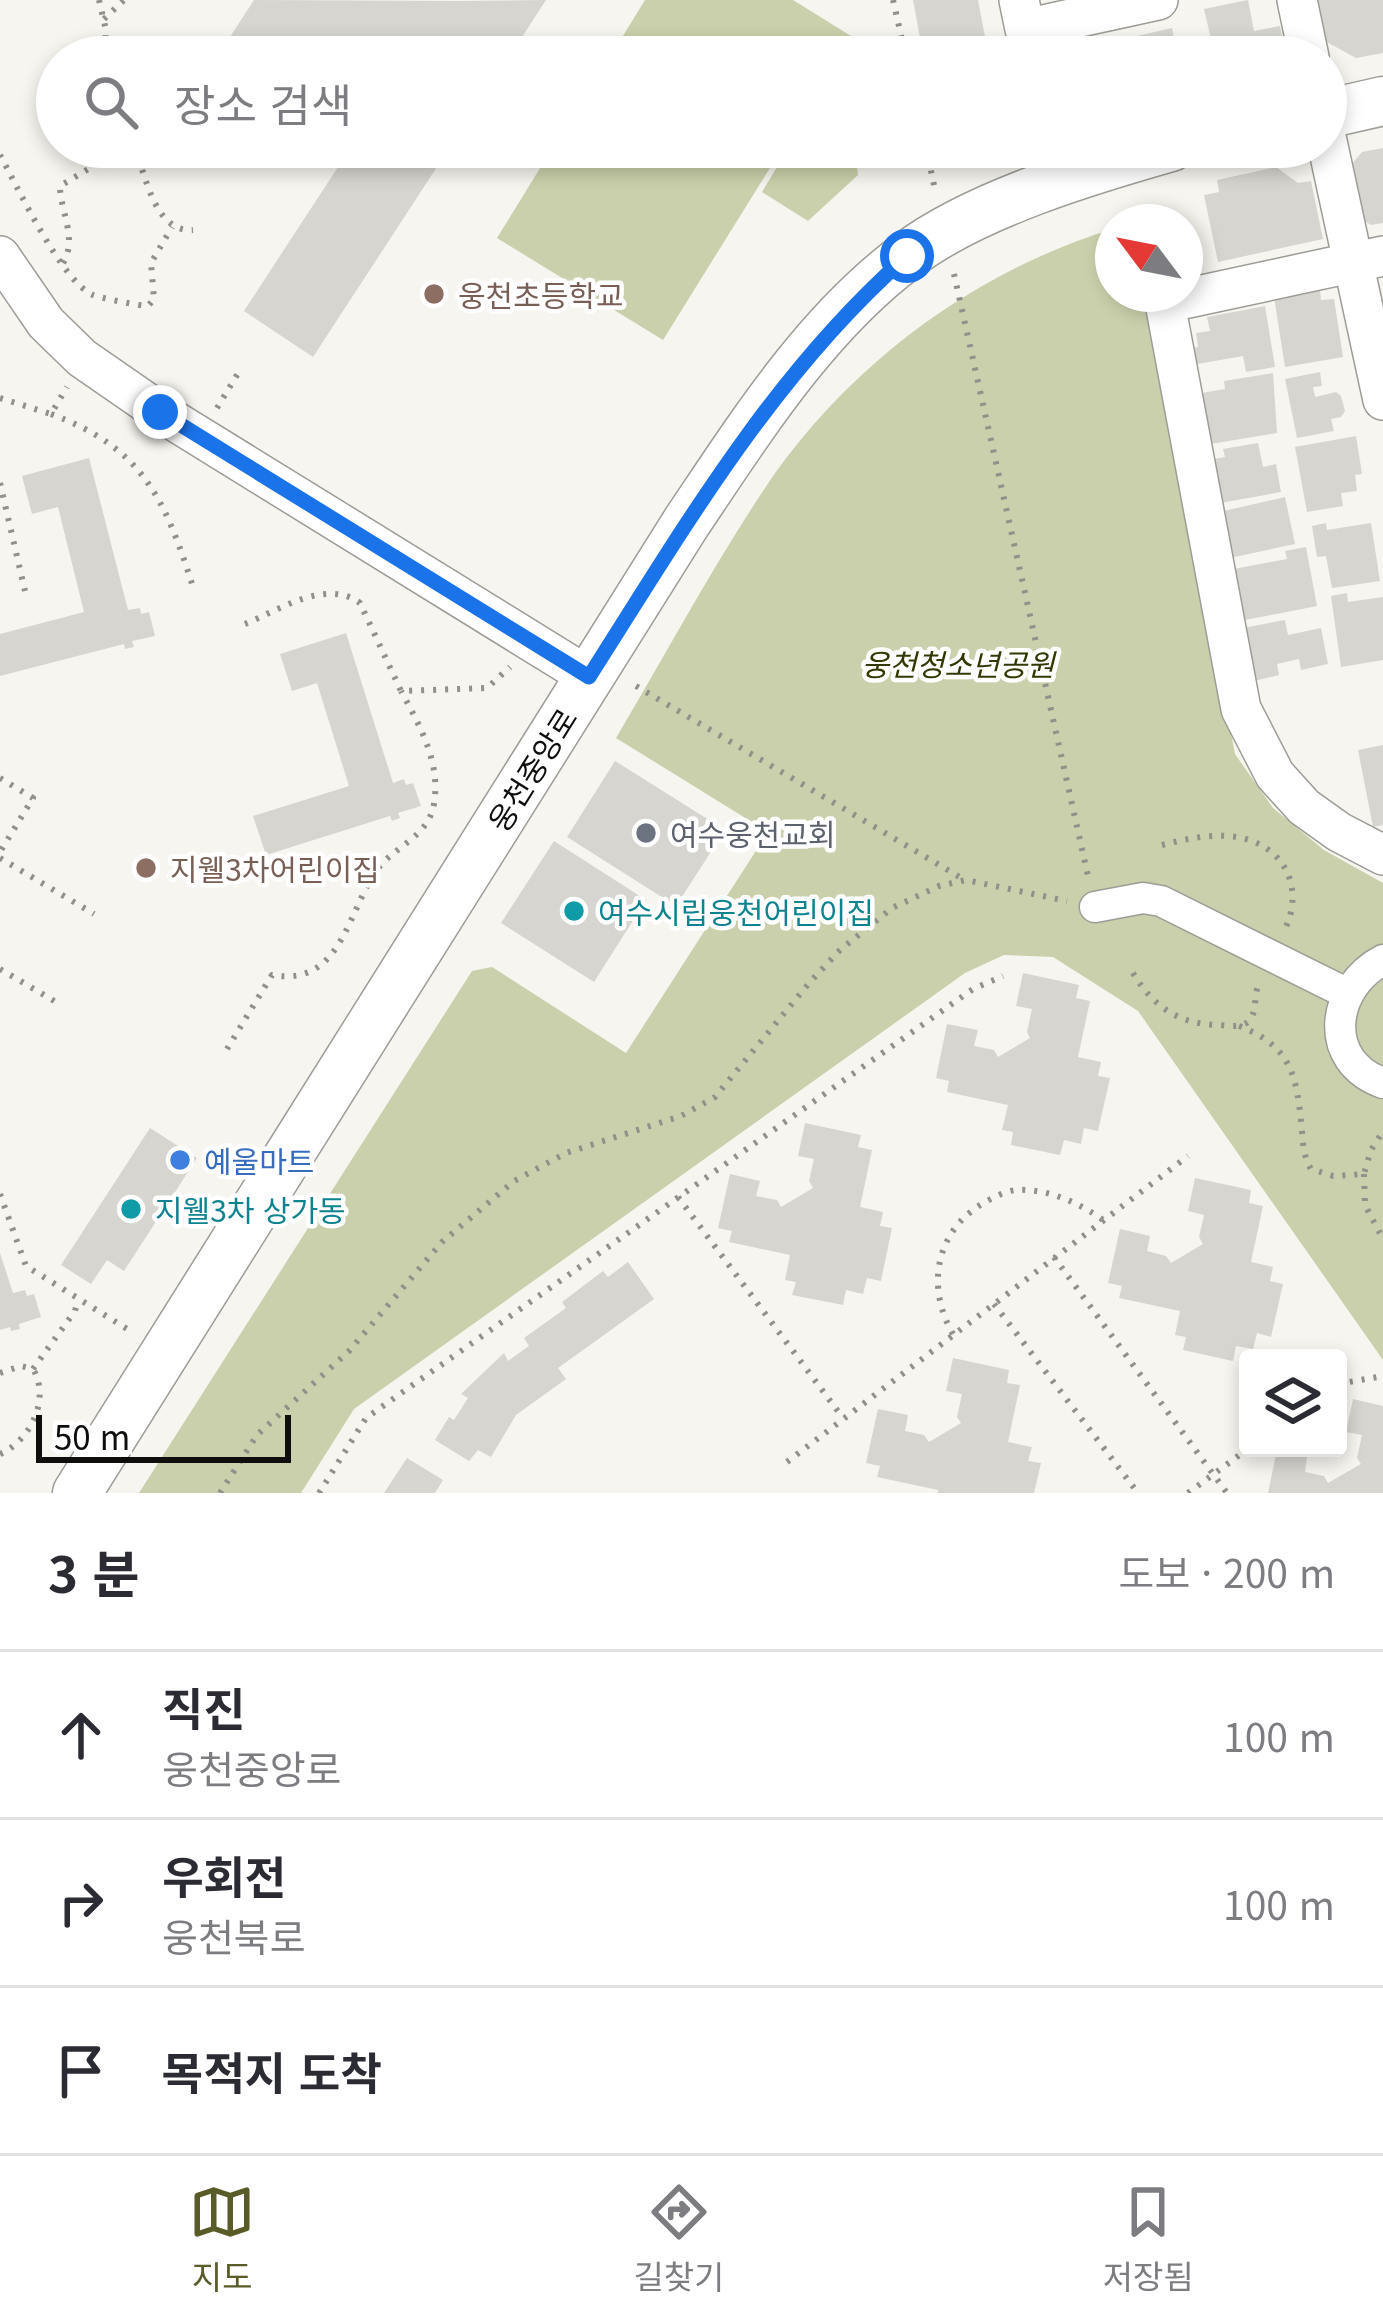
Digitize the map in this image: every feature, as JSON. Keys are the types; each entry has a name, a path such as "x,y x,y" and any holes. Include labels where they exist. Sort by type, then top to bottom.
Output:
{"street":[{"path":"1019,0 1025,29 1158,0"},
{"path":"1297,0 1305,36"},
{"path":"1347,109 1383,101"},
{"name":"웅천중앙로","path":"77,1493 589,677 698,506 785,382 863,295 907,256 944,231 1096,168"},
{"path":"1337,168 1368,259 1383,400"},
{"path":"0,256 46,323 82,358 160,412 589,677"},
{"path":"1368,259 1165,303 1241,709 1275,775 1304,807 1383,855"},
{"path":"1095,907 1143,898 1161,902 1346,993"},
{"path":"1383,960 1365,969 1346,993 1340,1026 1345,1048 1357,1066 1383,1083"}],"path":[{"path":"99,0 104,36"},
{"path":"104,19 124,0"},
{"path":"893,0 901,36"},
{"path":"0,154 63,263 93,295 148,306 154,299 151,262 172,226"},
{"path":"63,263 70,239 60,186 91,168"},
{"path":"142,168 154,200 172,226 193,230"},
{"path":"636,686 966,880 1095,907 930,168"},
{"path":"51,414 101,438 140,471 170,516 193,587"},
{"path":"0,483 25,591"},
{"path":"226,1049 272,974 292,978 307,974 343,940 378,868 408,844 430,817 436,780 433,760 360,602 346,594 321,593 245,624"},
{"path":"401,691 488,688 510,668 526,639"},
{"path":"0,778 33,798 0,855 94,914"},
{"path":"1162,845 1224,836 1271,851 1293,884 1293,913 1285,930"},
{"path":"220,1493 257,1435 349,1351 442,1242 514,1181 566,1153 681,1115 715,1097 840,950 892,908 939,886 966,880"},
{"path":"0,969 56,1002"},
{"path":"1133,973 1151,998 1173,1016 1203,1025 1248,1022 1255,1010 1254,993"},
{"path":"320,1493 366,1418 973,989 1003,976"},
{"path":"1239,1026 1274,1046 1290,1062 1303,1148 1311,1168 1333,1176 1364,1174"},
{"path":"1383,1131 1364,1174 1365,1205 1383,1239"},
{"path":"787,1462 1188,1156"},
{"path":"953,1334 940,1304 938,1274 953,1226 971,1211 1015,1190 1077,1203 1103,1220"},
{"path":"0,1194 26,1266 135,1334"},
{"path":"678,1197 843,1418"},
{"path":"1054,1257 1227,1493"},
{"path":"33,1369 75,1311 78,1299"},
{"path":"994,1304 1138,1493"},
{"path":"0,1373 21,1366 33,1369"},
{"path":"0,1454 18,1443 32,1423 41,1386 33,1369"},
{"path":"1347,1382 1383,1376"},
{"path":"1188,1493 1239,1455"}],"green space":[{"path":"645,0 793,0 851,36 623,36"},
{"path":"540,168 770,168 663,340 497,238"},
{"path":"776,168 857,168 858,175 808,221 762,192"},
{"name":"웅천청소년공원","path":"1095,235 1095,312 1150,312 1235,754 1273,808 1324,850 1383,883 1383,1360 1138,1011 1053,957 1004,955 965,973 354,1409 301,1493 139,1493 472,971 492,967 626,1053 768,832 616,738 761,494 830,406 914,331 1009,271"}],"building":[{"path":"254,0 546,0 523,36 231,36"},
{"path":"913,0 978,0 985,36 920,36"},
{"path":"1248,0 1254,31 1280,26 1282,36 1210,36 1204,9"},
{"path":"1316,0 1383,0 1383,53 1356,58 1347,53 1347,36 1322,36"},
{"path":"1172,28 1174,36 1137,36"},
{"path":"1383,148 1383,223 1371,225 1355,215 1345,172 1362,152"},
{"path":"337,168 436,168 313,357 244,311"},
{"path":"1277,168 1298,183 1311,181 1323,239 1218,262 1204,195 1219,192 1217,180"},
{"path":"1320,290 1321,300 1334,299 1343,357 1285,367 1274,297"},
{"path":"1265,306 1275,367 1246,372 1243,356 1186,366 1184,350 1198,347 1196,333 1210,331 1207,317"},
{"path":"1320,372 1322,386 1313,387 1315,397 1336,392 1345,411 1331,419 1334,431 1297,438 1285,379"},
{"path":"1273,373 1277,433 1199,446 1190,395 1225,389 1224,381"},
{"path":"1356,436 1362,474 1355,475 1357,491 1341,493 1343,506 1307,512 1295,447"},
{"path":"1258,443 1263,467 1276,464 1281,492 1209,505 1201,461 1225,457 1223,449"},
{"path":"89,458 128,610 149,612 155,636 132,641 134,647 125,649 124,644 0,676 0,634 84,612 58,507 32,514 22,476"},
{"path":"1285,497 1295,544 1225,559 1215,513"},
{"path":"1326,523 1327,530 1371,523 1380,581 1332,588 1326,556 1317,557 1312,526"},
{"path":"1306,547 1317,606 1240,621 1223,571 1287,559 1285,551"},
{"path":"1347,593 1348,602 1383,597 1383,660 1341,667 1331,596"},
{"path":"1285,620 1288,635 1321,628 1328,664 1301,670 1299,659 1277,664 1279,675 1254,681 1243,628"},
{"path":"346,633 393,783 404,779 406,785 413,783 421,806 398,813 400,818 392,821 390,816 266,855 253,816 349,786 317,683 292,691 280,654"},
{"path":"1383,745 1383,825 1373,827 1358,750"},
{"name":"여수웅천교회","path":"615,761 725,830 676,906 567,837"},
{"name":"여수시립웅천어린이집","path":"554,841 646,900 594,982 501,923"},
{"path":"1023,973 1079,985 1076,998 1090,1001 1078,1057 1101,1062 1098,1076 1110,1078 1098,1131 1084,1128 1081,1144 1064,1140 1060,1155 1011,1145 1013,1132 1002,1130 1008,1105 947,1092 949,1081 936,1078 947,1024 978,1030 974,1046 994,1050 998,1057 1030,1038 1032,1009 1016,1006"},
{"path":"805,1123 861,1135 858,1147 872,1150 860,1207 883,1212 880,1226 892,1228 881,1281 867,1278 863,1294 846,1290 843,1305 792,1295 796,1282 785,1280 790,1255 729,1242 732,1231 718,1228 730,1174 760,1181 756,1196 777,1200 781,1207 813,1188 809,1181 814,1159 798,1156"},
{"name":"지웰3차 상가동","path":"150,1128 197,1158 124,1271 107,1260 91,1284 61,1265"},
{"path":"1195,1178 1251,1190 1249,1203 1263,1206 1251,1262 1273,1267 1270,1281 1283,1284 1271,1337 1257,1333 1253,1349 1236,1346 1233,1361 1183,1350 1186,1337 1175,1335 1180,1311 1119,1298 1122,1286 1108,1283 1120,1229 1150,1236 1147,1251 1166,1256 1171,1263 1203,1244 1199,1237 1204,1215 1188,1211"},
{"path":"0,1253 13,1293 34,1294 41,1317 11,1331 10,1327 0,1330"},
{"path":"628,1262 654,1299 558,1368 566,1379 516,1415 491,1457 478,1450 469,1461 435,1440 468,1398 461,1394 504,1353 508,1361 529,1346 524,1338 566,1308 562,1302 603,1271 608,1277"},
{"path":"953,1358 1009,1370 1007,1383 1020,1385 1008,1442 1032,1447 1028,1461 1041,1463 1034,1493 938,1493 877,1477 880,1466 866,1463 878,1409 908,1415 905,1431 924,1435 929,1442 961,1423 957,1417 962,1394 946,1391"},
{"path":"1353,1399 1383,1406 1383,1493 1268,1493 1276,1457 1307,1457 1305,1472 1324,1476 1328,1483 1361,1464 1357,1458 1362,1435 1347,1432"},
{"path":"407,1458 443,1480 435,1493 384,1493"}],"place":[{"name":"웅천초등학교","path":"434,294"},
{"name":"여수웅천교회","path":"646,833"},
{"name":"지웰3차어린이집","path":"146,868"},
{"name":"여수시립웅천어린이집","path":"574,911"},
{"name":"예울마트","path":"180,1160"},
{"name":"지웰3차 상가동","path":"131,1209"}],"route":[{"path":"160,412 589,677 686,523 785,382 832,326 907,256"}]}
